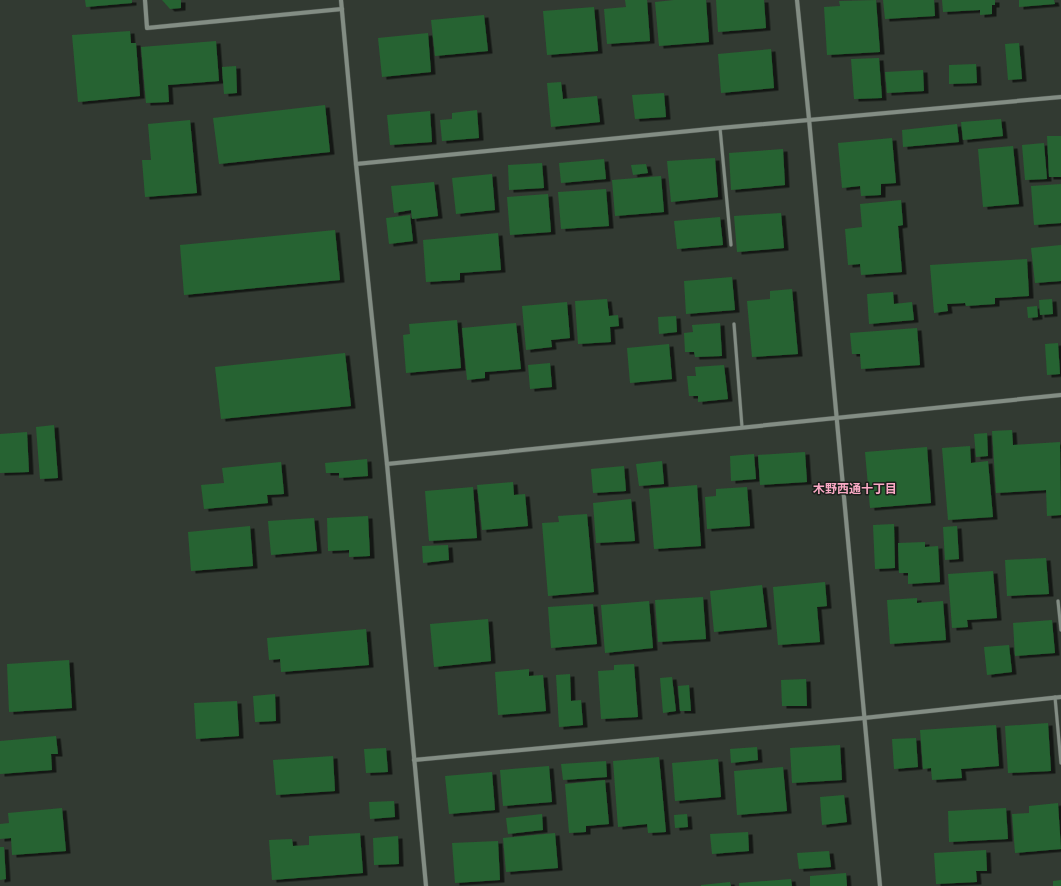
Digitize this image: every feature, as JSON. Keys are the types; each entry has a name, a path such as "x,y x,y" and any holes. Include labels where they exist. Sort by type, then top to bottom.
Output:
{"street":[{"path":"145,0 147,28 342,9"},
{"path":"341,0 356,164 387,464 426,886"},
{"path":"796,0 809,119 880,886"},
{"path":"356,164 809,119 1061,97"},
{"path":"387,464 1061,395"},
{"path":"414,760 864,718 1061,697"}],"lane":[{"path":"720,128 731,245"},
{"path":"734,324 742,427"},
{"path":"1058,600 1061,630"},
{"path":"1055,697 1061,763"}],"building":[{"path":"85,0 132,0 132,3 86,7"},
{"path":"162,0 181,0 181,8 170,9"},
{"path":"625,0 647,0 650,41 607,44 604,9 626,7"},
{"path":"674,0 706,0 709,42 659,46 655,2"},
{"path":"716,0 764,0 766,28 718,32"},
{"path":"876,0 880,52 827,55 824,7 840,6 839,1"},
{"path":"883,0 934,0 935,16 885,19"},
{"path":"942,0 995,0 995,5 992,5 992,14 980,15 980,10 943,12"},
{"path":"1019,0 1054,0 1055,4 1019,7"},
{"path":"594,7 598,51 547,55 543,11"},
{"path":"484,15 488,51 435,56 431,20"},
{"path":"130,31 131,43 136,43 140,96 78,102 72,35"},
{"path":"428,33 431,72 382,77 378,38"},
{"path":"216,41 219,81 168,85 169,102 146,103 141,47"},
{"path":"1019,43 1022,79 1008,80 1005,44"},
{"path":"771,49 774,88 721,93 718,54"},
{"path":"879,58 882,98 854,99 851,59"},
{"path":"976,64 977,83 949,84 949,65"},
{"path":"236,66 237,93 224,94 222,67"},
{"path":"923,70 924,91 887,93 885,72"},
{"path":"561,82 563,99 597,96 600,122 551,127 547,83"},
{"path":"664,93 666,117 635,119 632,95"},
{"path":"325,105 330,152 219,164 213,118"},
{"path":"477,110 479,138 442,141 440,120 452,119 452,113"},
{"path":"430,111 432,142 390,145 387,115"},
{"path":"1001,119 1003,136 963,140 961,122"},
{"path":"190,120 197,193 145,197 142,160 151,160 148,124"},
{"path":"957,124 959,142 903,147 902,130"},
{"path":"1047,136 1061,136 1061,177 1049,177"},
{"path":"892,138 896,183 881,184 881,195 861,196 860,186 842,188 838,143"},
{"path":"1044,143 1047,179 1025,180 1022,145"},
{"path":"1013,146 1019,204 983,207 978,149"},
{"path":"783,149 785,185 731,190 729,153"},
{"path":"715,158 718,197 671,202 667,161"},
{"path":"604,159 606,179 561,183 559,163"},
{"path":"542,163 544,188 509,190 508,165"},
{"path":"646,164 648,173 633,175 631,165"},
{"path":"492,174 495,210 456,214 452,178"},
{"path":"661,176 664,212 615,216 612,180"},
{"path":"434,182 438,216 412,219 411,210 394,213 391,186"},
{"path":"1061,184 1061,223 1034,225 1031,186"},
{"path":"606,189 609,226 561,229 558,192"},
{"path":"548,194 551,232 510,235 507,197"},
{"path":"901,200 903,225 898,226 902,272 861,275 860,264 848,265 845,229 862,227 860,204"},
{"path":"781,213 784,248 737,252 734,216"},
{"path":"410,215 413,241 389,244 386,218"},
{"path":"720,217 723,245 677,249 674,221"},
{"path":"335,230 340,280 184,295 180,245"},
{"path":"498,233 501,270 460,273 460,280 426,282 423,240"},
{"path":"1061,245 1061,281 1035,283 1031,248"},
{"path":"1027,259 1029,296 995,298 995,304 966,306 965,303 947,304 948,311 934,313 930,265"},
{"path":"732,277 735,310 686,314 684,281"},
{"path":"792,289 798,354 752,357 747,301 770,299 770,291"},
{"path":"893,292 894,304 912,302 914,320 869,324 867,294"},
{"path":"607,299 609,316 618,315 619,326 610,327 611,342 578,344 575,301"},
{"path":"1052,299 1053,314 1040,315 1039,300"},
{"path":"567,302 570,338 551,340 552,347 526,350 522,306"},
{"path":"1037,306 1038,317 1028,318 1027,307"},
{"path":"676,316 677,332 659,334 658,317"},
{"path":"457,320 461,368 406,373 403,335 410,334 409,324"},
{"path":"516,323 521,369 485,372 485,378 467,380 462,328"},
{"path":"720,323 722,356 695,357 694,352 685,352 684,333 693,332 692,325"},
{"path":"917,328 920,365 861,369 860,354 852,354 850,333"},
{"path":"1058,343 1060,374 1047,375 1045,344"},
{"path":"669,344 672,379 630,383 627,348"},
{"path":"345,353 351,406 221,419 215,367"},
{"path":"550,363 552,387 530,389 528,365"},
{"path":"724,365 728,399 698,402 698,396 689,396 687,376 696,376 695,367"},
{"path":"54,425 58,478 40,479 36,427"},
{"path":"1012,430 1013,445 1060,442 1061,515 1047,516 1046,490 996,493 992,431"},
{"path":"27,432 29,472 0,473 0,434"},
{"path":"987,433 988,456 976,457 974,434"},
{"path":"970,446 971,463 988,461 993,517 948,520 942,448"},
{"path":"927,447 931,503 870,508 865,452"},
{"path":"805,452 807,482 760,485 758,455"},
{"path":"754,454 756,479 731,481 730,456"},
{"path":"367,459 368,476 339,478 339,473 326,473 325,463"},
{"path":"662,461 664,484 639,486 636,464"},
{"path":"281,462 284,494 267,495 268,503 204,509 201,485 224,483 222,468"},
{"path":"624,466 626,491 593,493 591,469"},
{"path":"513,482 514,495 525,494 528,526 482,530 477,485"},
{"path":"697,485 701,546 654,549 649,489"},
{"path":"473,487 477,538 429,541 425,491"},
{"path":"747,487 750,526 707,529 705,497 716,496 716,489"},
{"path":"631,499 635,541 596,543 593,503"},
{"path":"587,514 594,592 548,596 542,523 559,522 558,516"},
{"path":"368,516 370,556 349,557 349,550 328,551 327,518"},
{"path":"314,518 317,551 271,555 268,521"},
{"path":"894,524 895,568 875,569 873,525"},
{"path":"250,526 253,566 191,571 188,532"},
{"path":"957,526 959,559 945,560 943,527"},
{"path":"925,542 925,547 938,546 940,582 908,584 908,573 899,573 898,543"},
{"path":"448,545 449,560 423,563 422,546"},
{"path":"1046,558 1049,594 1007,596 1005,560"},
{"path":"993,571 997,618 967,620 968,627 952,628 948,574"},
{"path":"825,582 827,606 817,607 820,642 778,645 773,587"},
{"path":"762,585 767,627 714,632 710,591"},
{"path":"703,597 706,639 658,642 655,600"},
{"path":"917,598 917,603 943,601 946,640 890,644 887,600"},
{"path":"649,601 653,648 605,653 601,605"},
{"path":"593,604 597,644 551,648 548,607"},
{"path":"488,619 491,661 434,667 430,624"},
{"path":"1052,620 1055,653 1015,656 1013,623"},
{"path":"366,629 369,665 281,672 280,659 269,660 267,638"},
{"path":"1009,645 1012,672 987,675 984,647"},
{"path":"69,660 72,708 9,712 7,664"},
{"path":"634,664 638,717 601,719 598,671 614,670 614,665"},
{"path":"529,669 529,676 543,675 546,711 498,715 495,672"},
{"path":"570,674 571,701 581,700 583,725 559,727 556,675"},
{"path":"672,677 676,711 663,713 660,678"},
{"path":"806,679 807,706 782,706 781,680"},
{"path":"689,685 691,711 680,711 678,686"},
{"path":"275,694 276,721 255,722 253,696"},
{"path":"237,701 239,736 196,739 194,703"},
{"path":"1048,723 1051,771 1008,773 1005,726"},
{"path":"996,725 999,766 961,769 962,778 932,780 931,768 923,769 920,730"},
{"path":"56,736 58,754 51,754 52,770 0,774 0,741"},
{"path":"916,738 918,767 894,769 892,739"},
{"path":"840,745 842,780 792,783 790,748"},
{"path":"757,747 758,760 731,763 730,749"},
{"path":"386,748 388,772 366,773 364,749"},
{"path":"333,756 335,791 276,795 273,760"},
{"path":"659,757 666,832 648,833 647,824 618,827 613,761"},
{"path":"718,759 721,797 675,801 672,763"},
{"path":"606,761 607,777 563,780 561,764"},
{"path":"549,766 552,802 503,806 500,770"},
{"path":"783,767 787,811 737,815 734,771"},
{"path":"492,772 495,810 449,814 445,776"},
{"path":"605,780 609,824 586,826 586,832 569,833 565,784"},
{"path":"844,795 847,822 822,825 820,797"},
{"path":"394,801 395,817 370,819 369,802"},
{"path":"1058,803 1061,849 1015,853 1012,814 1029,813 1029,806"},
{"path":"62,808 66,851 12,855 11,838 0,839 0,824 9,823 8,813"},
{"path":"1006,808 1008,839 949,842 948,811"},
{"path":"542,814 543,830 508,834 506,818"},
{"path":"687,814 688,827 675,828 674,815"},
{"path":"748,832 749,851 712,854 710,834"},
{"path":"360,833 363,873 272,880 269,840 292,839 293,846 309,845 309,836"},
{"path":"555,833 558,868 506,872 503,838"},
{"path":"398,836 399,864 374,865 373,838"},
{"path":"498,841 500,880 455,883 452,843"},
{"path":"0,847 4,847 6,879 0,880"},
{"path":"986,850 987,871 976,871 977,882 936,884 934,853"},
{"path":"829,851 831,867 799,869 797,853"},
{"path":"846,873 847,886 810,886 810,876"},
{"path":"791,879 792,886 739,886 739,883"},
{"path":"1061,880 1061,886 1053,886 1053,881"},
{"path":"730,882 731,886 701,886 701,885"}],"district":[{"name":"木野西通十丁目","path":"855,489"}]}
